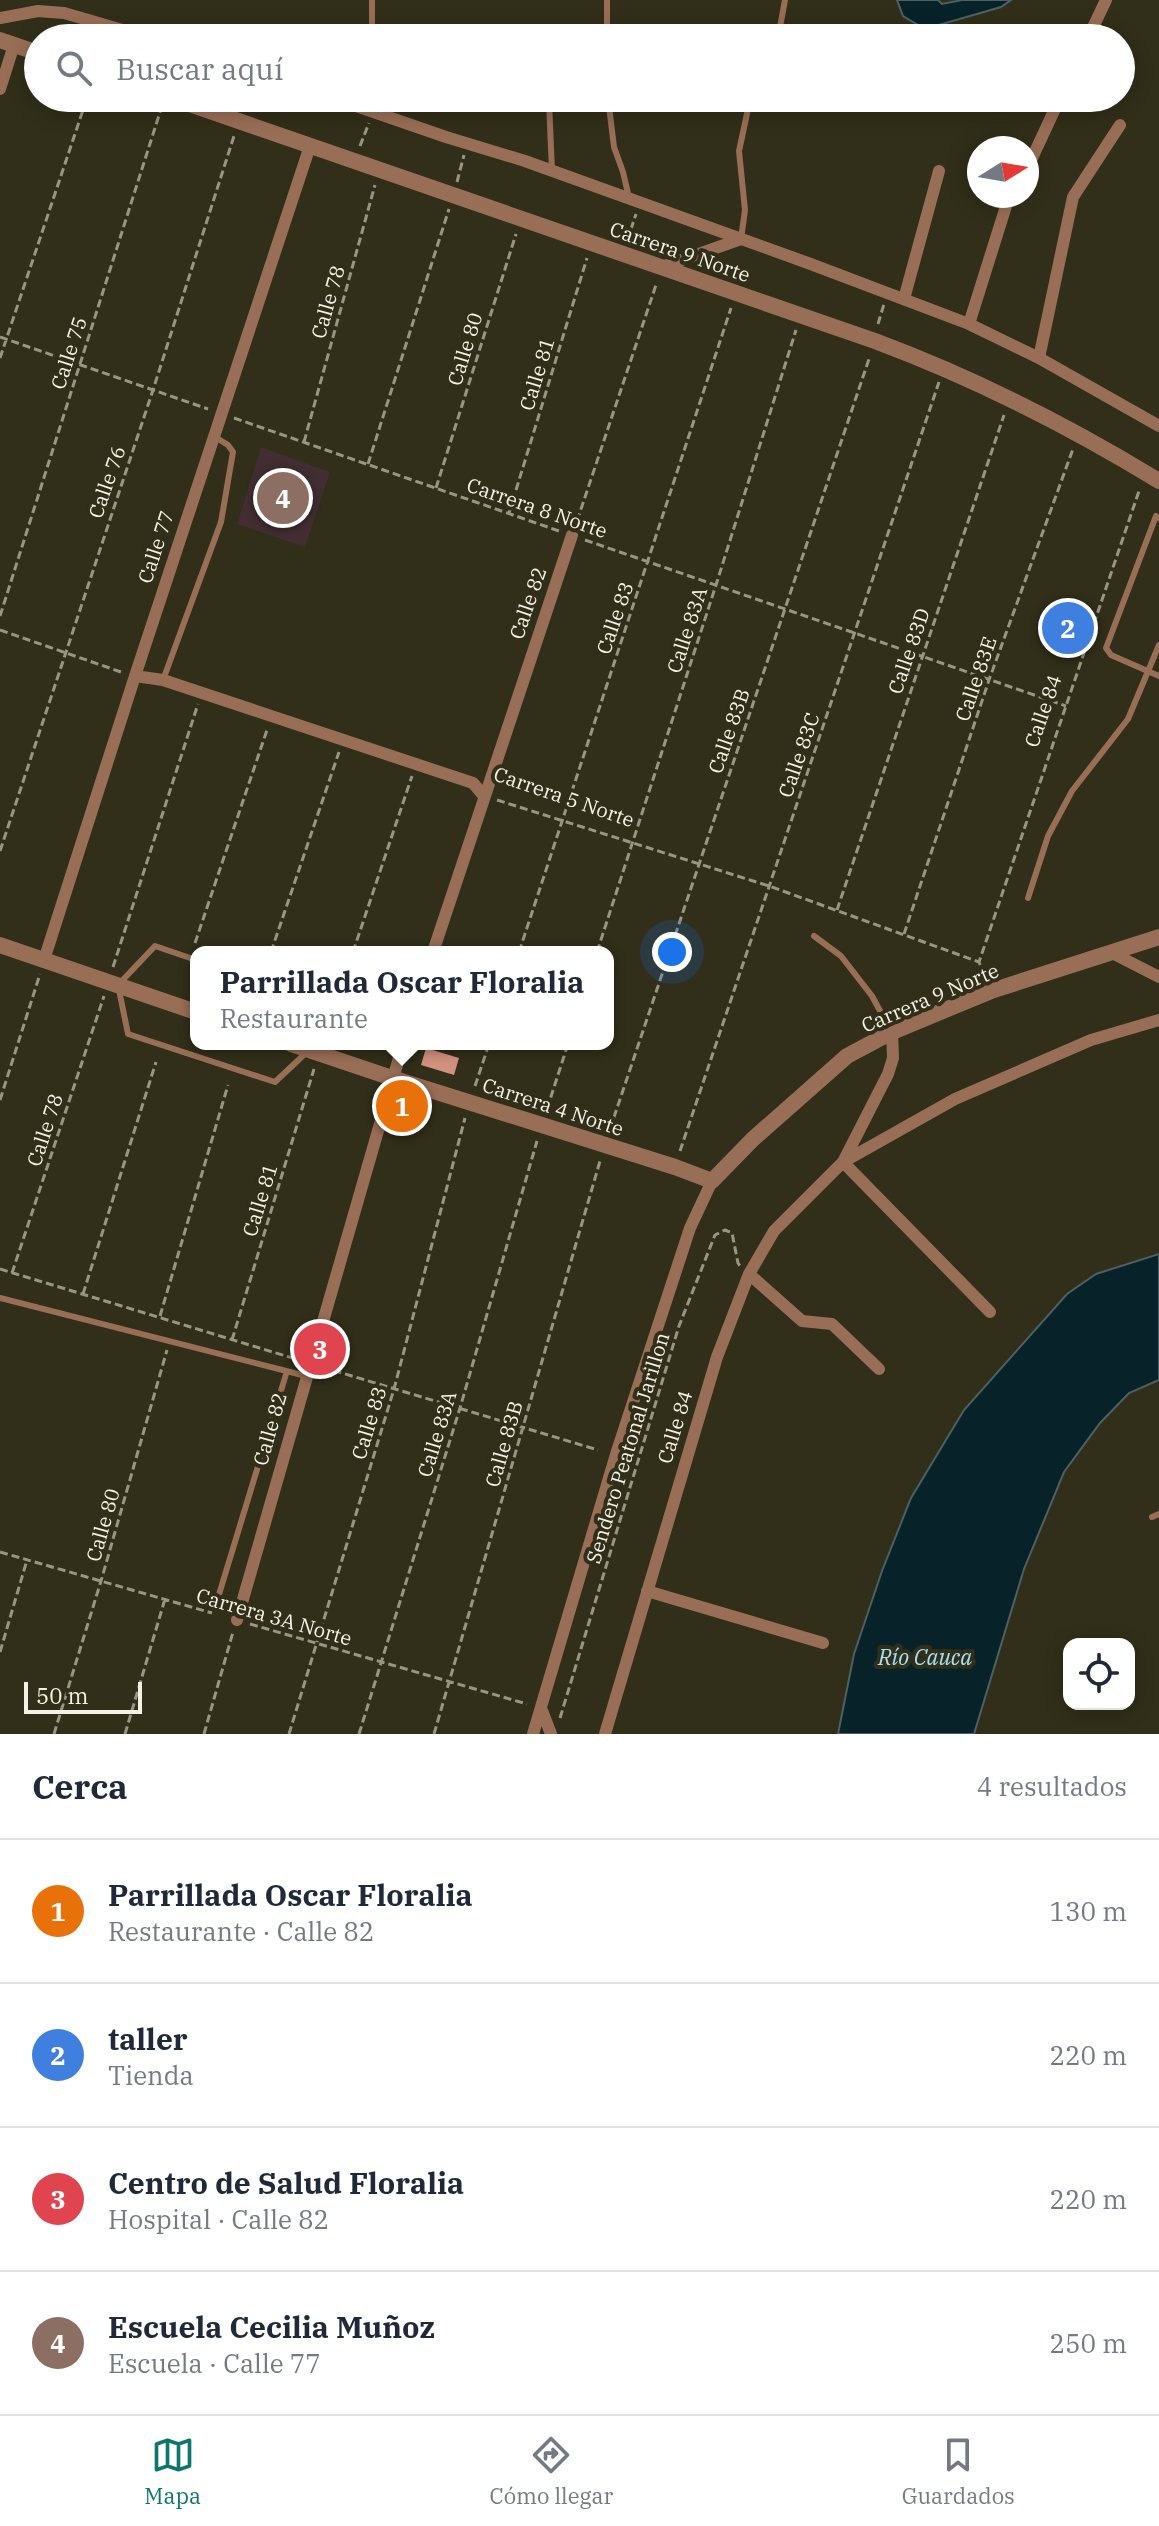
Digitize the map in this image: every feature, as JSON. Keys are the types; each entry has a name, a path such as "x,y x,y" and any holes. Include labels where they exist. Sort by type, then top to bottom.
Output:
{"street":[{"path":"1095,24 1106,0"},
{"path":"0,18 38,11 64,13 102,24"},
{"path":"0,89 7,42"},
{"name":"Carrera 9 Norte","path":"213,112 874,340 944,367 1078,435 1152,477"},
{"name":"Carrera 9 Norte","path":"373,112 552,171 969,324 1039,358 1159,426"},
{"path":"1039,143 1053,112"},
{"path":"1039,358 1073,197 1120,125"},
{"name":"Calle 77","path":"42,967 310,146"},
{"path":"904,299 939,171"},
{"path":"969,324 1005,208"},
{"path":"662,267 741,239"},
{"name":"Calle 82","path":"435,946 572,535"},
{"name":"Carrera 5 Norte","path":"135,676 163,680 473,783 484,796"},
{"name":"Carrera 9 Norte","path":"712,1181 753,1139 847,1056 892,1032 991,991 1159,937"},
{"path":"0,945 42,967 111,991 190,1011"},
{"path":"1112,953 1159,977"},
{"path":"843,1162 955,1099 1091,1040 1159,1020"},
{"path":"843,1162 888,1074 893,1058 892,1032"},
{"name":"Carrera 4 Norte","path":"316,1050 392,1078 712,1181"},
{"name":"Calle 82","path":"237,1618 401,1050"},
{"path":"843,1162 990,1312"},
{"name":"Calle 84","path":"605,1734 717,1357 749,1274 774,1231 843,1162"},
{"path":"533,1734 622,1436 690,1228 712,1181"},
{"path":"749,1274 802,1321 832,1324 879,1369"},
{"path":"647,1591 823,1643"},
{"path":"541,1708 551,1734"}],"lane":[{"path":"372,0 372,24"},
{"path":"607,0 607,24"},
{"path":"781,24 785,0"},
{"path":"549,112 552,171"},
{"path":"610,112 614,147 634,201"},
{"path":"741,239 745,210 739,151 747,112"},
{"path":"163,680 221,522 233,452 214,436"},
{"path":"1159,508 1106,648 1111,655 1159,676"},
{"path":"1028,898 1048,836 1072,791 1128,719 1159,645"},
{"path":"814,936 841,956 872,996 892,1032"},
{"path":"190,958 155,946 111,991 128,1034 275,1082 305,1050"},
{"path":"0,1298 306,1376"},
{"path":"237,1618 217,1601 287,1371"}],"path":[{"path":"0,358 82,112"},
{"name":"Calle 75","path":"0,616 160,112"},
{"path":"354,161 373,112"},
{"name":"Calle 76","path":"0,851 239,121"},
{"path":"368,464 467,144"},
{"name":"Calle 78","path":"304,442 380,170"},
{"path":"622,254 634,201"},
{"name":"Calle 80","path":"436,488 521,219"},
{"name":"Calle 81","path":"509,513 592,243"},
{"path":"572,535 662,267"},
{"name":"Calle 83","path":"521,946 736,293"},
{"name":"Calle 83B","path":"610,1129 888,293"},
{"name":"Calle 83A","path":"599,946 800,315"},
{"name":"Carrera 8 Norte","path":"0,337 1066,706"},
{"name":"Calle 83C","path":"680,1151 944,367"},
{"name":"Calle 83D","path":"837,910 1009,400"},
{"name":"Calle 83E","path":"904,934 989,680 1078,435"},
{"name":"Calle 84","path":"979,962 1066,706 1152,477"},
{"path":"0,630 135,676"},
{"path":"113,968 202,693"},
{"path":"195,943 272,716"},
{"path":"273,946 343,740"},
{"path":"355,946 416,765"},
{"name":"Carrera 5 Norte","path":"484,796 769,886 979,962"},
{"path":"0,1100 42,967"},
{"name":"Calle 78","path":"12,1273 111,991"},
{"path":"475,1087 487,1050"},
{"path":"547,1109 566,1050"},
{"path":"83,1294 156,1062"},
{"name":"Calle 81","path":"232,1340 314,1069"},
{"path":"159,1317 228,1085"},
{"name":"Calle 83","path":"289,1734 394,1389 465,1118"},
{"name":"Calle 83A","path":"359,1734 460,1408 537,1141"},
{"name":"Calle 83B","path":"434,1734 600,1161"},
{"name":"Sendero Peatonal Jarillon","path":"559,1721 679,1326 715,1235 725,1230 732,1233 738,1263 749,1274"},
{"name":"Calle 80","path":"54,1734 176,1322"},
{"name":"Carrera 3A Norte","path":"0,1552 541,1708"},
{"path":"0,1652 27,1560"},
{"path":"125,1734 165,1599"},
{"path":"204,1734 237,1618"}],"shaded area":[{"path":"261,447 330,472 305,547 237,524"}],"water":[{"path":"897,0 938,0 942,4 962,0 1011,0 1001,7 942,24 917,24 903,16"},
{"name":"Río Cauca","path":"1159,1254 1159,1380 1129,1393 1100,1423 1064,1472 1024,1569 974,1734 838,1734 854,1654 882,1571 911,1498 964,1410 1067,1294 1096,1274"}],"building":[{"path":"425,1050 459,1058 454,1075 421,1065"}],"place":[{"name":"Escuela Cecilia Muñoz","path":"283,498"},
{"name":"taller","path":"1068,628"},
{"name":"Parrillada Oscar Floralia","path":"402,1106"},
{"name":"Centro de Salud Floralia","path":"320,1349"}]}
